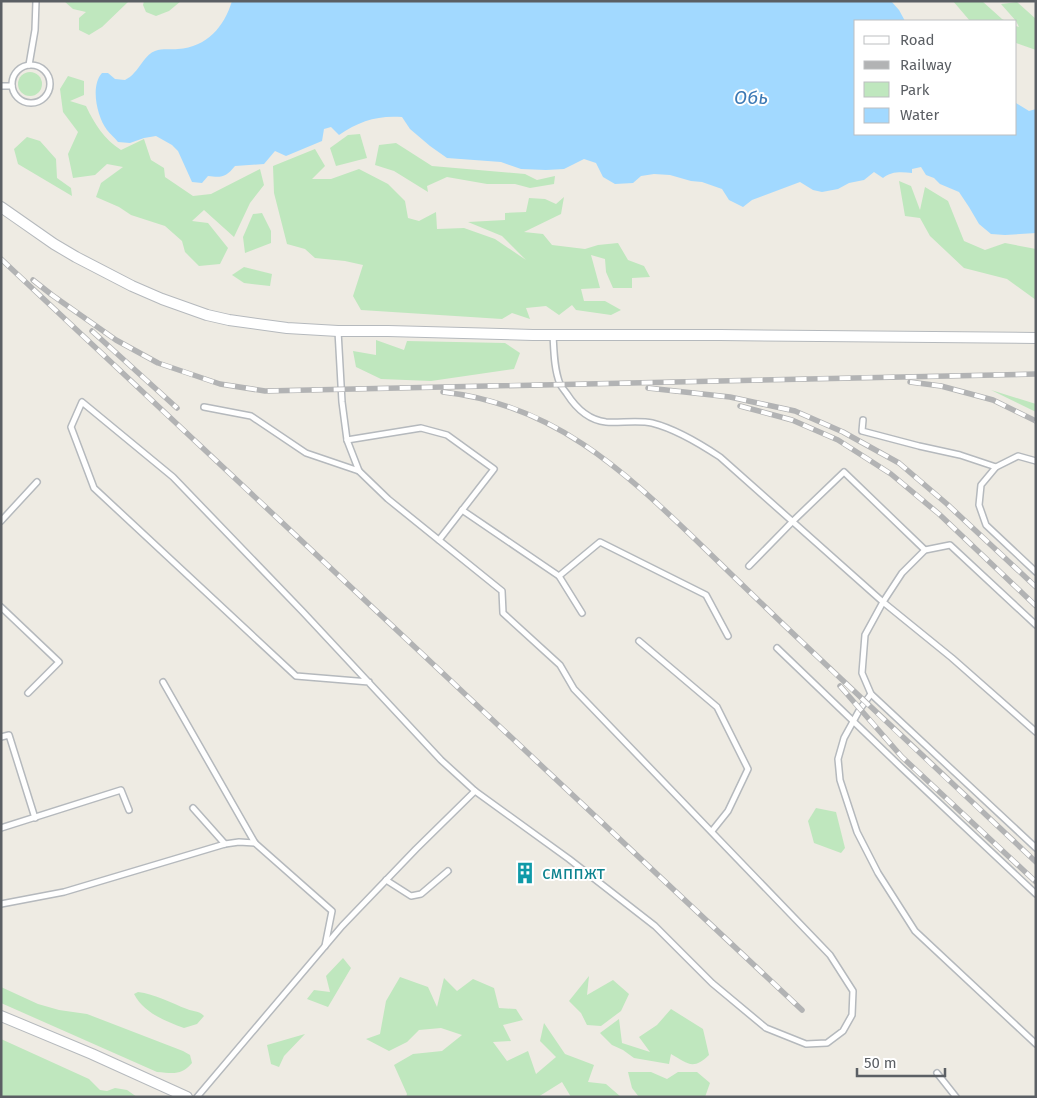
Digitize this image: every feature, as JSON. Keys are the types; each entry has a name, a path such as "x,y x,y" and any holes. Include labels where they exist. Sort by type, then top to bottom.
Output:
{"street":[{"path":"1,207 76,257 132,286 207,315 252,324 338,331 553,335 1036,338"},
{"path":"1,1016 92,1054 186,1097"}],"lane":[{"path":"29,65 35,30 36,1"},
{"path":"29,65 39,66 49,77 50,87 46,96 38,102 28,103 19,99 12,86 16,72 29,65"},
{"path":"1,86 12,86"},
{"path":"338,331 342,402 347,440 358,471"},
{"path":"553,335 555,365 560,384 579,410 587,416 604,422 650,422 681,434 720,456 883,602 952,658 1036,732"},
{"path":"204,407 251,416 306,453 358,471 388,499 502,592 503,613 560,665 574,689 830,954 853,991 852,1014 843,1031 827,1043 806,1044 766,1028 712,983 655,926 569,859 475,791 441,760 369,682 303,612 173,477 82,402 71,427 94,488 296,676 369,682"},
{"path":"863,420 862,431 960,455 996,467"},
{"path":"347,440 421,428 447,435 494,469 439,540"},
{"path":"1036,461 1018,456 996,467 981,485 979,505 986,525 1036,572"},
{"path":"750,566 844,472 925,550"},
{"path":"1,521 37,482"},
{"path":"462,510 559,576 582,613"},
{"path":"559,576 600,542 706,595 728,636"},
{"path":"1036,626 950,544 925,550 902,573 865,635 862,673 872,694 1036,848"},
{"path":"1,607 59,662 28,693"},
{"path":"639,641 717,707 748,769 728,811 712,831"},
{"path":"777,648 1036,894"},
{"path":"163,682 256,843 332,911 325,946"},
{"path":"872,694 853,720 844,738 838,759 840,780 857,832 878,873 916,931 1036,1044"},
{"path":"1,737 8,735 35,818"},
{"path":"1,828 121,790 129,810"},
{"path":"197,1097 342,926 475,791"},
{"path":"193,808 225,844"},
{"path":"1,904 64,892 225,844 238,842 256,843"},
{"path":"386,880 410,896 421,894 448,871"},
{"path":"937,1073 956,1097"}],"green space":[{"path":"64,1 128,2 102,27 89,35 79,30 79,18 86,12 73,9"},
{"path":"144,1 181,1 169,11 156,16 146,12 143,5"},
{"path":"953,1 982,1 1004,20 969,20"},
{"path":"1017,2 1036,19 1036,50 1017,43 1017,26 1019,27 1017,20 1001,4"},
{"path":"30,72 39,75 42,84 39,93 30,96 21,93 18,84 21,75"},
{"path":"68,76 84,81 84,95 70,101 86,106 97,125 110,141 121,150 144,139 151,160 164,168 165,177 193,196 211,194 260,169 264,185 250,203 234,237 204,210 192,221 208,223 228,248 220,264 199,266 185,252 182,241 165,226 131,215 119,207 96,197 101,183 123,167 107,164 95,175 73,178 68,154 78,132 63,112 60,89"},
{"path":"360,134 367,158 336,166 330,148 348,135"},
{"path":"27,137 40,141 56,159 57,178 71,188 72,196 18,164 14,149"},
{"path":"396,143 432,166 525,174 537,180 555,176 554,184 530,188 515,184 487,184 447,177 427,186 428,192 394,171 375,165 379,145"},
{"path":"315,149 325,166 312,179 331,179 359,169 388,184 405,201 408,218 419,221 436,212 437,229 464,228 495,239 526,260 502,236 468,222 505,220 505,213 526,212 529,198 545,199 556,204 564,197 561,214 524,232 543,234 552,245 585,249 598,245 618,243 628,260 644,266 650,277 632,278 632,288 613,288 606,272 605,259 591,255 600,288 581,289 584,301 605,301 621,310 611,315 576,310 572,305 559,315 546,306 526,308 530,319 512,313 502,319 361,310 353,296 363,265 315,258 305,249 287,244 274,193 273,166"},
{"path":"899,181 911,186 920,210 925,187 948,201 964,241 985,250 1005,243 1036,249 1036,300 1007,279 964,268 930,236 920,218 905,216"},
{"path":"262,213 271,231 271,243 245,253 243,237 253,214"},
{"path":"244,267 272,274 270,286 244,283 232,275"},
{"path":"376,340 404,350 407,341 505,343 520,353 514,369 431,381 381,379 356,367 353,351 376,355"},
{"path":"991,390 1036,404 1036,412"},
{"path":"816,808 836,812 845,848 841,853 814,843 808,821"},
{"path":"343,958 351,968 328,1007 307,999 314,990 330,992 326,976"},
{"path":"589,976 587,995 613,980 629,994 621,1011 601,1026 587,1025 581,1013 569,1001"},
{"path":"400,977 428,987 437,1007 444,978 457,991 473,979 494,988 499,1008 516,1009 523,1020 503,1025 511,1041 493,1042 507,1061 528,1051 536,1074 556,1057 540,1041 544,1023 565,1054 594,1065 588,1082 606,1084 621,1097 571,1097 562,1082 538,1097 406,1097 407,1094 394,1065 413,1054 442,1051 462,1035 441,1028 419,1030 407,1042 389,1051 366,1039 380,1034 386,1001"},
{"path":"1,987 38,1004 59,1010 87,1014 183,1051 190,1055 192,1063 180,1072 157,1072 1,1003"},
{"path":"138,992 157,997 204,1016 197,1024 184,1028 162,1019 149,1011 138,1001 134,994"},
{"path":"671,1009 703,1029 709,1055 699,1063 690,1064 671,1054 669,1064 634,1058 612,1045 600,1033 619,1019 622,1043 650,1052 639,1037 657,1025"},
{"path":"305,1034 284,1056 279,1067 271,1064 267,1045"},
{"path":"1,1039 89,1079 100,1090 107,1091 115,1088 127,1090 137,1097 1,1097"},
{"path":"628,1072 651,1072 667,1079 678,1072 697,1072 710,1083 705,1097 639,1097 632,1088"}],"water":[{"name":"Обь","path":"232,1 891,1 904,20 854,20 854,135 1017,135 1017,104 1029,111 1036,109 1036,233 991,234 979,224 959,192 940,184 934,178 926,175 921,167 912,169 912,173 893,173 883,178 874,172 864,180 849,183 838,189 822,192 813,190 800,182 752,200 743,207 729,200 722,189 702,182 670,175 654,174 641,176 633,183 615,184 603,177 596,163 584,159 564,169 546,170 521,169 501,162 447,158 410,129 402,117 385,117 369,120 339,135 331,127 324,129 322,141 286,156 275,151 264,164 235,166 223,176 208,176 202,183 192,182 178,151 172,145 156,136 130,143 118,142 107,130 100,117 96,101 96,86 102,73 108,73 115,79 125,80 133,74 146,57 155,51 188,47 206,40 219,27"}],"railway":[{"path":"1,259 802,1010"},
{"path":"33,280 116,340 158,363 220,384 265,391 1036,374"},
{"path":"92,331 177,408"},
{"path":"910,382 941,386 993,400 1036,421"},
{"path":"648,388 730,397 795,411 843,432 899,463 947,504 1036,587"},
{"path":"443,392 482,399 518,410 551,425 583,444 612,465 669,514 1036,862"},
{"path":"740,406 792,420 838,440 891,474 939,514 1036,606"},
{"path":"840,686 902,757 1036,882"}],"place":[{"name":"смппжт","path":"525,873"}]}
